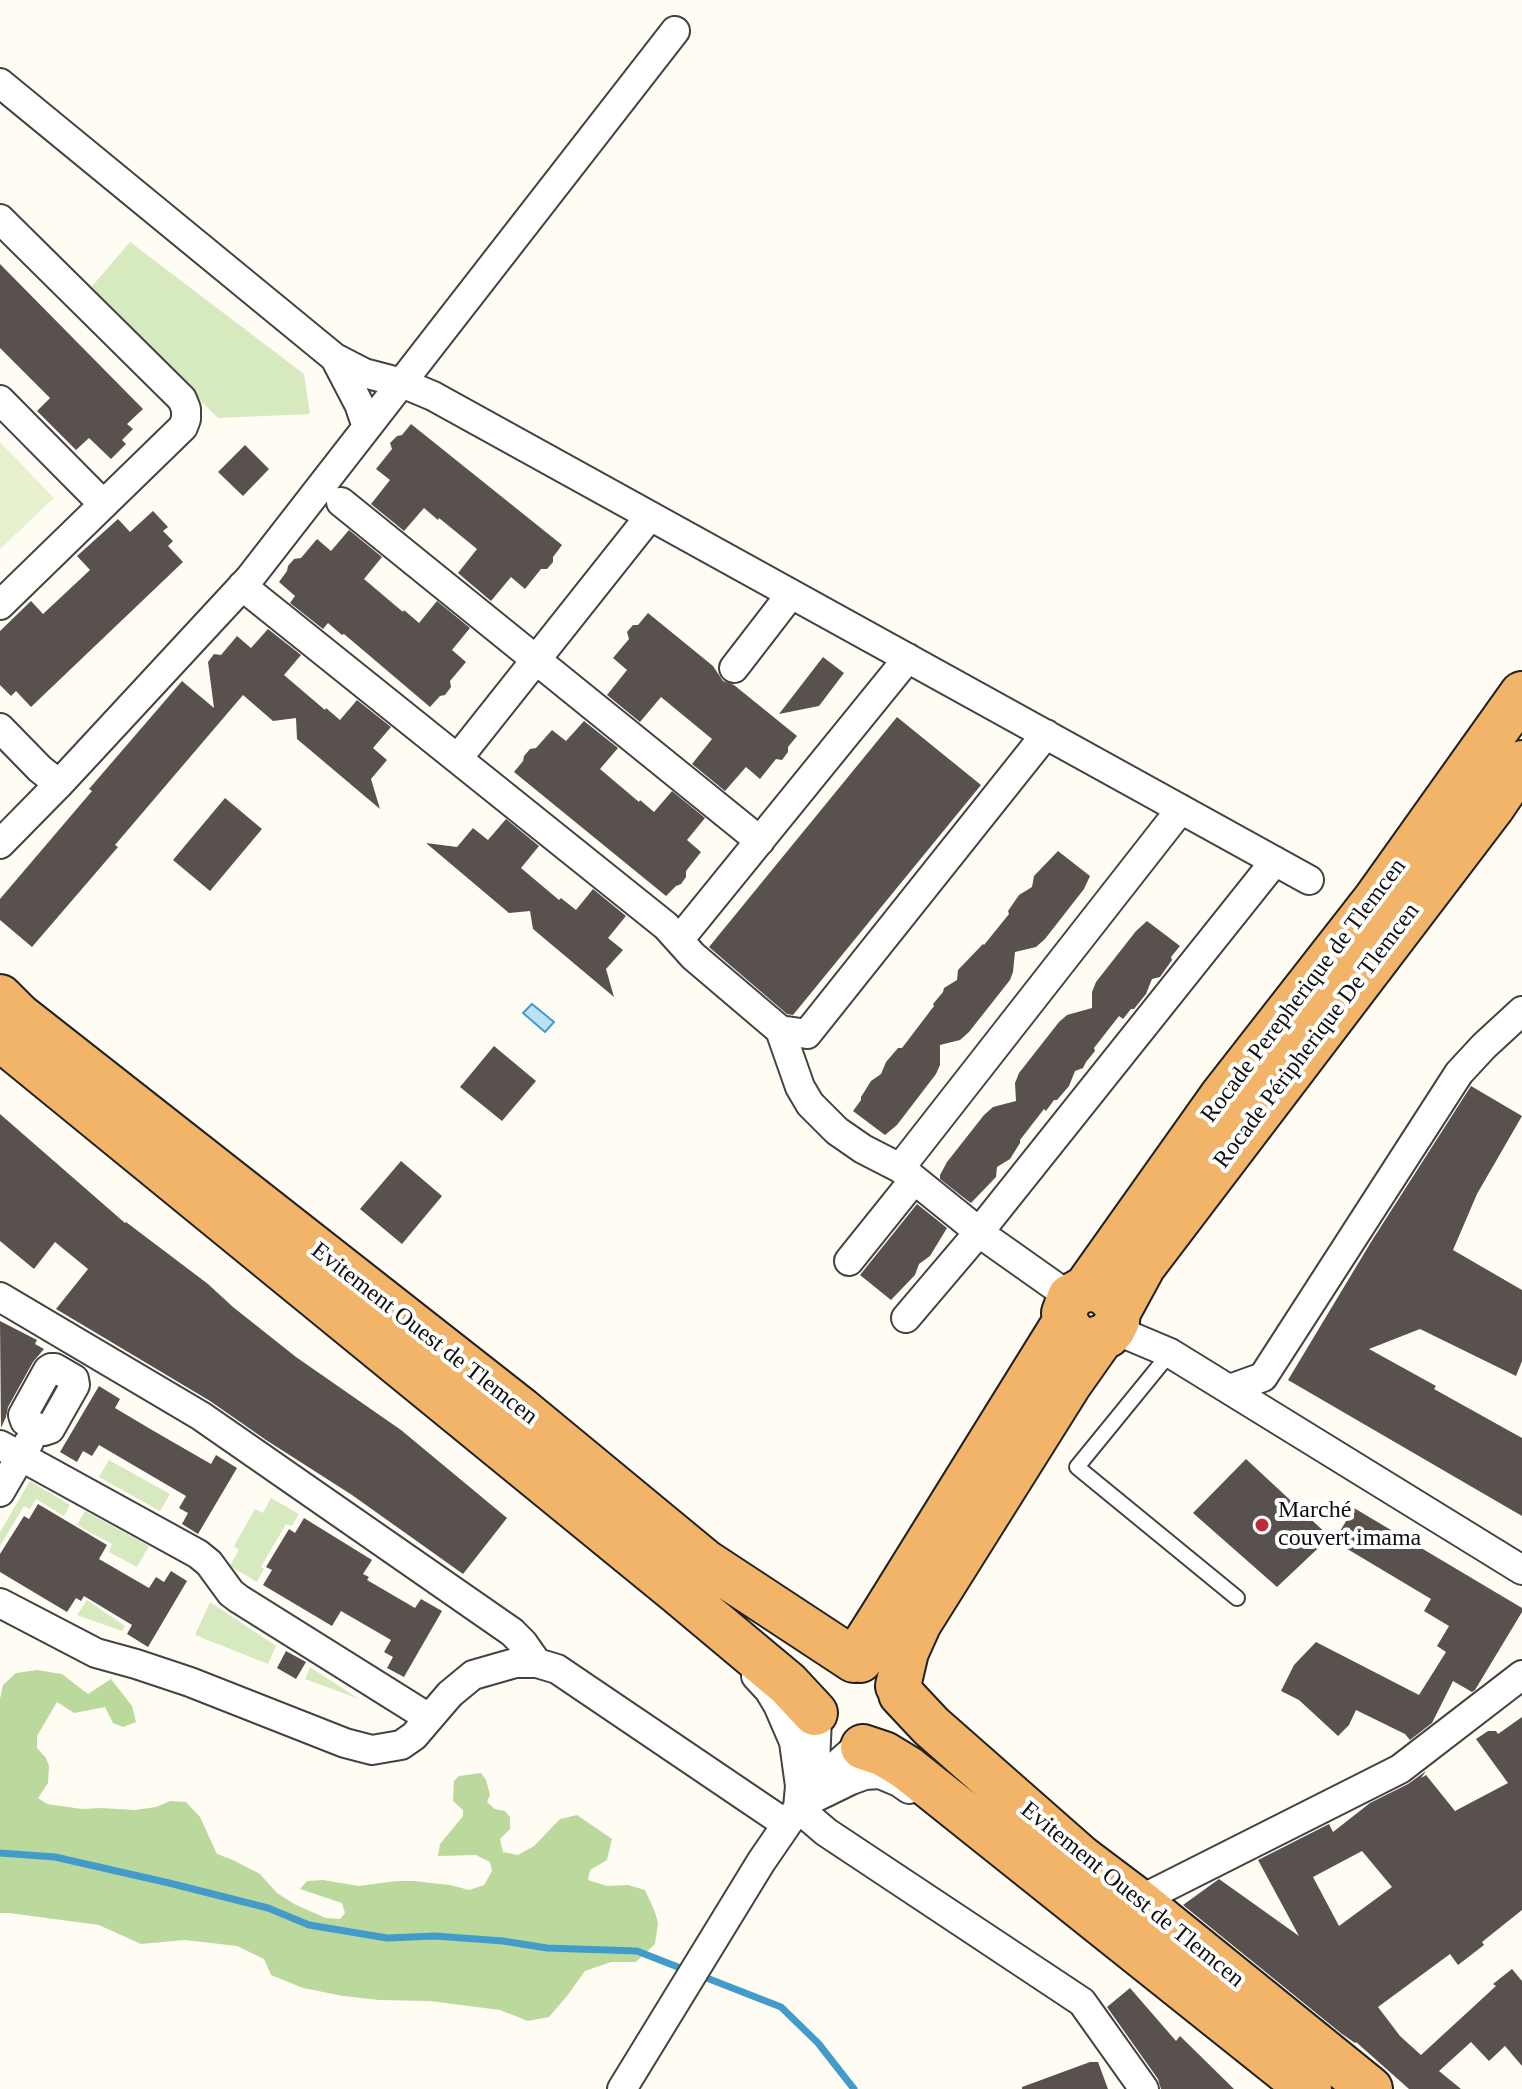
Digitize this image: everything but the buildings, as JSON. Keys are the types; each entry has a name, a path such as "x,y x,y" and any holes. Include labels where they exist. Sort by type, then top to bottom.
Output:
{"highway":[{"name":"Rocade Perepherique de Tlemcen","path":"1092,1315 1223,1095 1376,899 1522,694"},
{"name":"Rocade Péripherique De Tlemcen","path":"1092,1315 1143,1266 1492,807 1522,763"},
{"name":"Evitement Ouest de Tlemcen","path":"0,997 19,1016 521,1410 705,1562 857,1660 884,1668 931,1726 1081,1858 1370,2089"},
{"name":"Evitement Ouest de Tlemcen","path":"0,1038 781,1678 800,1695 832,1739 884,1754 907,1768 1309,2089"},
{"path":"816,1716 816,1692 826,1673 844,1662 857,1660 880,1620 1092,1315"},
{"path":"860,1747 882,1739 896,1724 900,1714 899,1690 906,1652 919,1623 1069,1384 1092,1315"}],"street":[{"path":"0,844 242,586 675,31"},
{"path":"0,83 335,358 364,373 402,383 433,396 1309,880"},
{"path":"0,219 182,399 186,409 183,427 0,605"},
{"path":"335,358 359,404 367,427"},
{"path":"0,400 103,504"},
{"path":"341,502 760,841"},
{"path":"458,758 650,516"},
{"path":"242,586 666,926 693,956 794,1032"},
{"path":"734,668 791,594"},
{"path":"679,940 908,658"},
{"path":"0,728 59,784"},
{"path":"1046,734 794,1032 791,1061 800,1087 810,1104 837,1131 907,1174 979,1232 1092,1315 1170,1353 1522,1570"},
{"path":"849,1261 907,1174 1181,809"},
{"path":"906,1318 979,1232 1275,861"},
{"path":"1230,1389 1263,1377 1459,1073 1522,1011"},
{"path":"0,1297 201,1416 512,1632 537,1663"},
{"path":"0,1492 10,1451 37,1427"},
{"path":"10,1451 198,1554 239,1599 429,1718"},
{"path":"617,1543 623,1562 751,1671 769,1690 794,1742 800,1786 792,1816"},
{"path":"0,1603 96,1653 190,1682 345,1743 372,1750 401,1745 414,1736 450,1694 473,1675 515,1663 537,1663 557,1669 792,1816 826,1832 1082,2002 1144,2089"},
{"path":"1138,1901 1400,1769 1522,1675"},
{"path":"792,1816 811,1778 815,1762 816,1716"},
{"path":"622,2089 792,1816 820,1780 860,1747"},
{"path":"792,1816 831,1789 865,1775 880,1774 899,1782 945,1818 960,1824 980,1826"}],"lane":[{"path":"1170,1353 1077,1467 1237,1598"}],"green space":[{"path":"130,242 304,374 310,414 218,418 88,291"},
{"path":"0,442 54,498 0,549"},
{"path":"109,1460 170,1494 160,1511 99,1477"},
{"path":"30,1481 70,1505 64,1516 36,1499 30,1509 24,1506 0,1546 0,1532"},
{"path":"271,1498 299,1514 292,1526 286,1524 261,1567 264,1569 257,1582 230,1566 239,1550 234,1546 255,1509 263,1513"},
{"path":"85,1511 149,1546 137,1567 109,1552 112,1544 77,1525"},
{"path":"87,1600 125,1626 122,1631 77,1615"},
{"path":"210,1602 276,1646 268,1664 195,1635"},
{"path":"310,1667 359,1699 305,1679"},
{"path":"37,1670 62,1674 88,1694 111,1679 132,1706 136,1722 123,1727 113,1723 105,1707 74,1713 57,1702 37,1736 37,1748 49,1766 48,1783 38,1798 47,1804 82,1809 135,1810 170,1801 186,1802 200,1817 217,1854 260,1874 277,1893 296,1905 326,1918 340,1919 345,1913 342,1903 300,1889 307,1881 323,1880 359,1886 414,1881 469,1890 484,1885 492,1871 490,1862 476,1855 438,1856 440,1844 463,1816 463,1810 453,1801 454,1781 459,1776 481,1773 490,1795 487,1802 510,1817 510,1829 500,1839 503,1852 518,1855 534,1846 560,1819 577,1815 612,1839 607,1860 590,1870 588,1880 607,1886 628,1885 645,1890 658,1923 655,1944 636,1962 611,1962 585,1971 549,2017 528,2021 500,2010 430,2001 343,1996 303,1988 271,1975 264,1959 237,1946 185,1940 141,1944 99,1925 0,1913 0,1699 3,1685 16,1673"}],"water":[{"path":"532,1004 554,1022 545,1032 523,1013"}],"waterway":[{"path":"0,1853 55,1857 169,1883 268,1908 309,1925 387,1938 435,1936 547,1948 637,1951 688,1971"},
{"path":"699,1975 781,2007 818,2043 854,2089"}],"place":[{"name":"Marché couvert imama","path":"1262,1525"}]}
